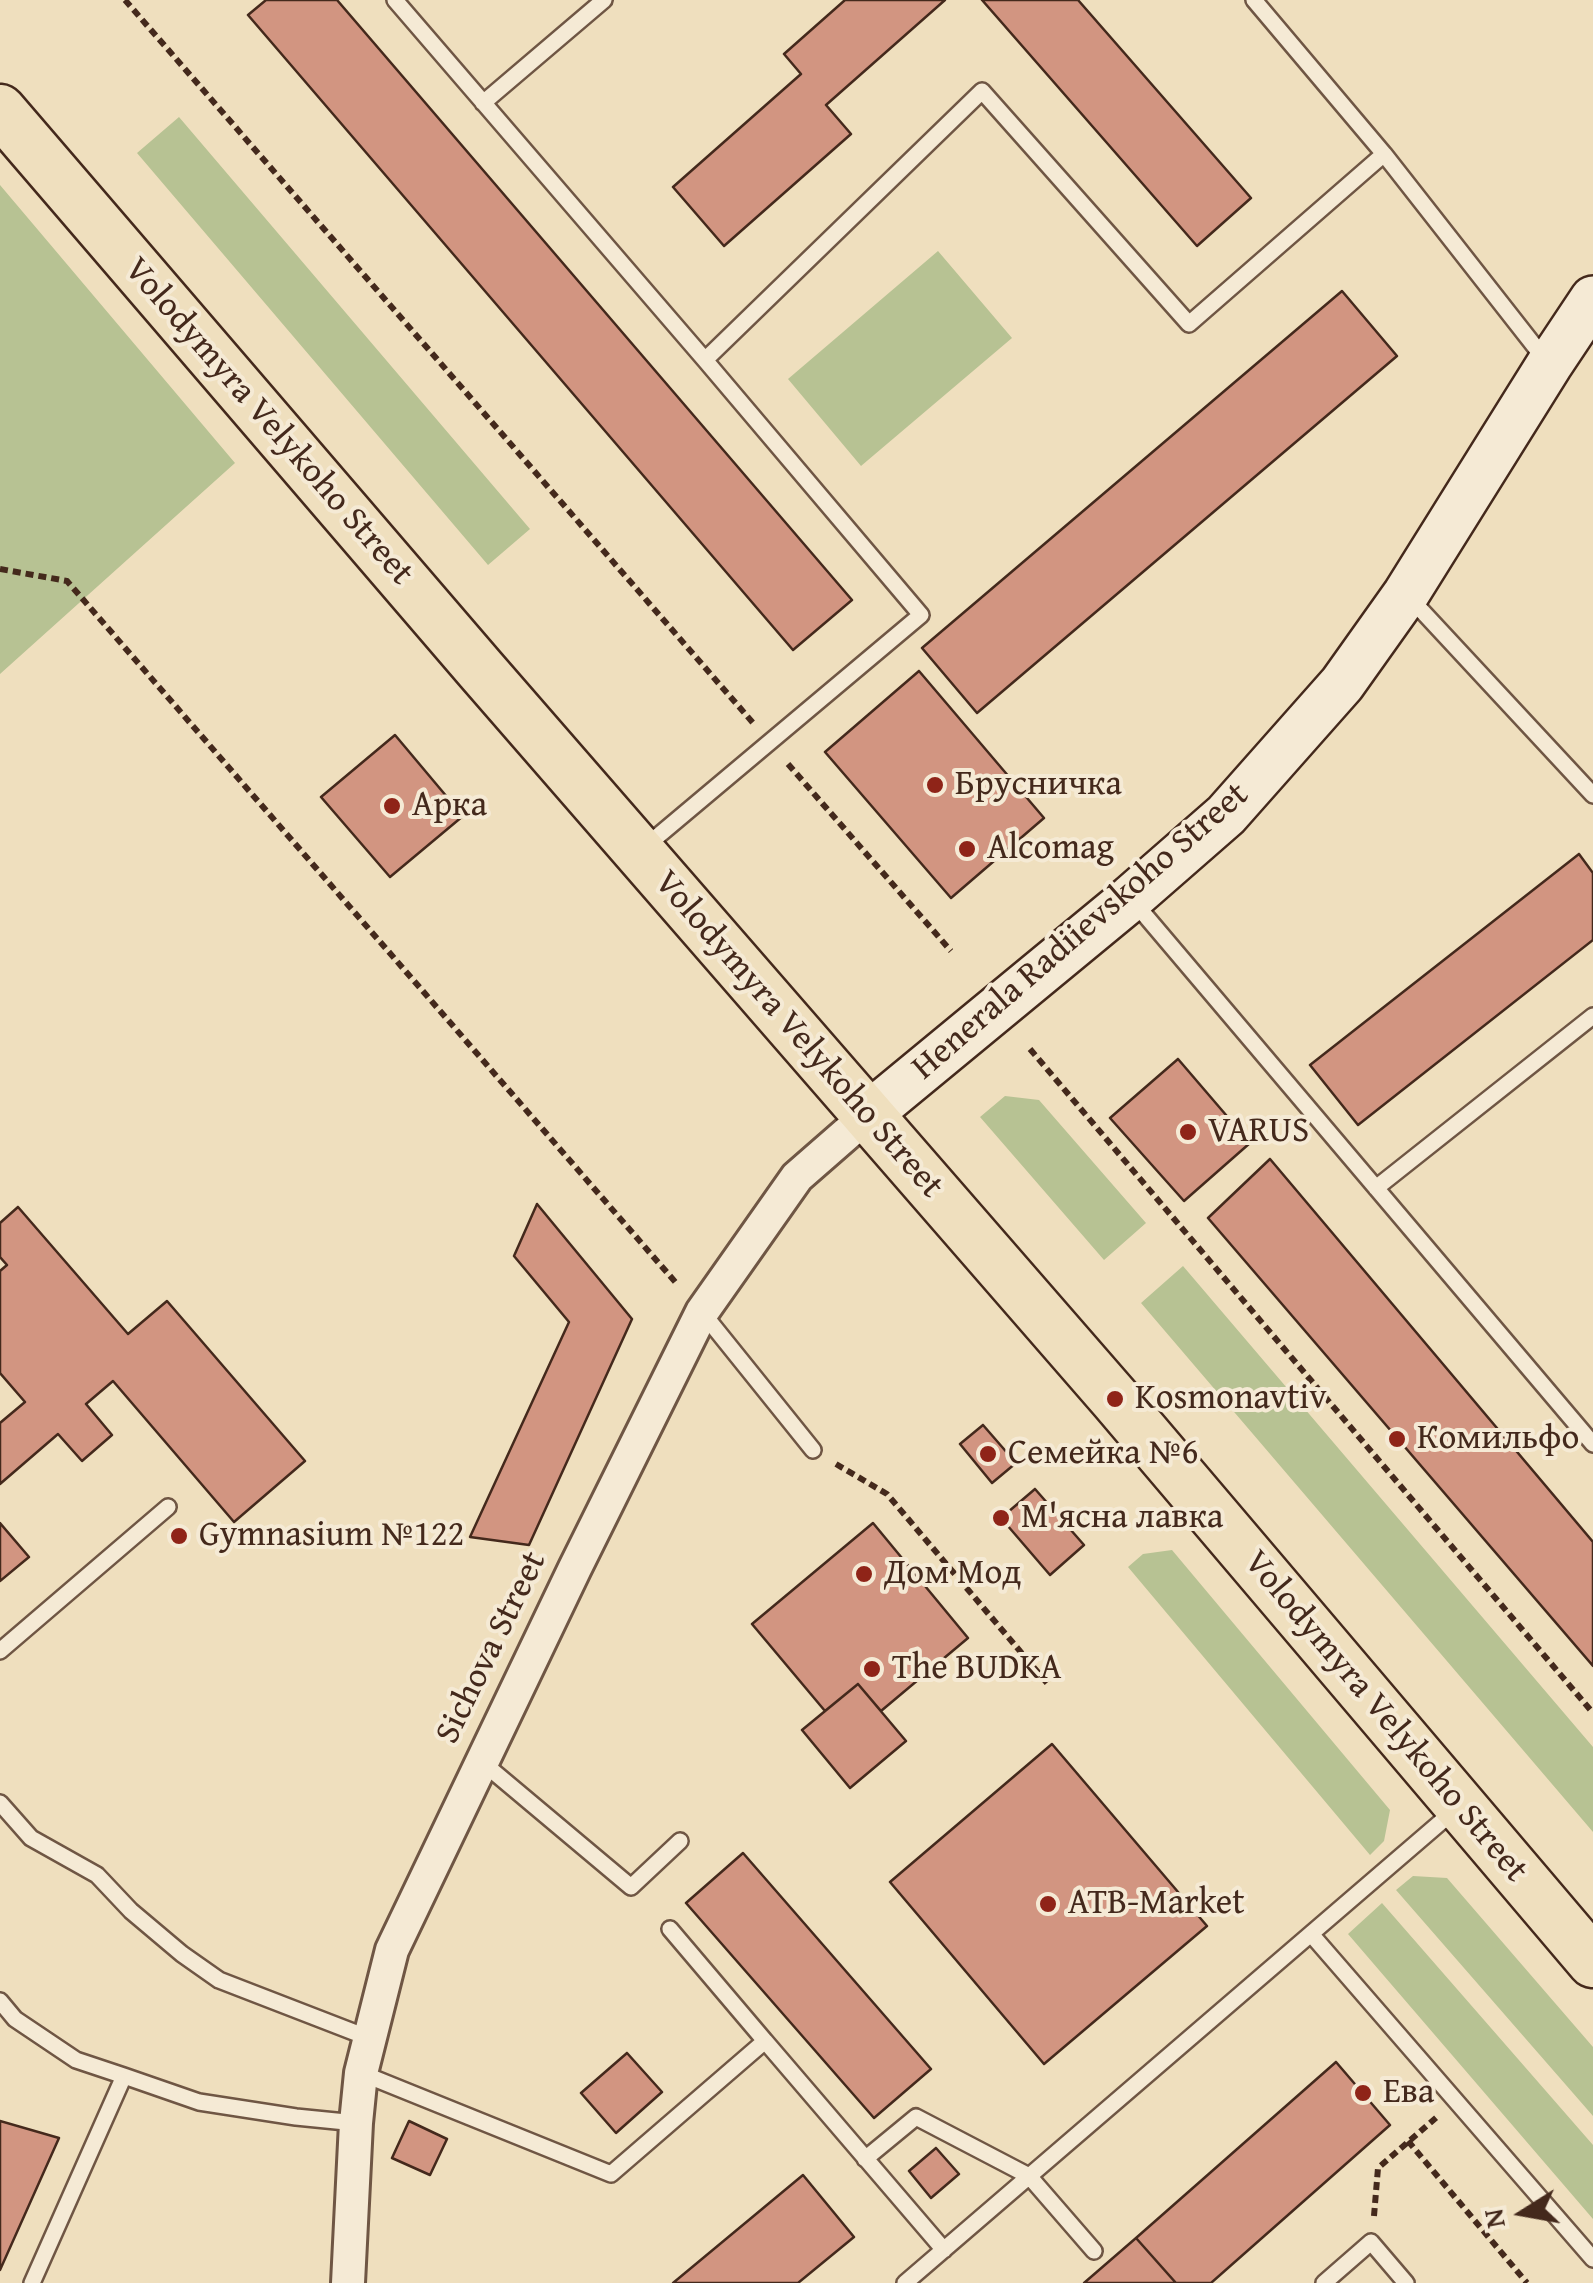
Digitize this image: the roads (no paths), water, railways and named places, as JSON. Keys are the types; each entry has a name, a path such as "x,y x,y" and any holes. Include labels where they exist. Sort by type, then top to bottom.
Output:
{"main road":[{"name":"Volodymyra Velykoho Street","path":"0,110 1266,1574 1593,1962"}],"street":[{"name":"Henerala Radiievskoho Street","path":"868,1116 1226,815 1342,684 1406,594 1549,365 1589,317"},
{"name":"Sichova Street","path":"348,2283 361,2073 392,1950 702,1312 797,1177 868,1116"}],"lane":[{"path":"395,0 920,615 639,852"},
{"path":"484,103 604,0"},
{"path":"1254,0 1384,154 1549,365"},
{"path":"705,360 982,91 1189,324 1384,154"},
{"path":"1406,594 1593,795"},
{"path":"1131,898 1593,1444"},
{"path":"1376,1188 1593,1016"},
{"path":"702,1312 814,1450"},
{"path":"0,1652 168,1507"},
{"path":"482,1762 631,1887 680,1841"},
{"path":"0,1802 31,1838 97,1876 131,1911 219,1980 369,2038"},
{"path":"905,2283 1459,1806"},
{"path":"670,1928 944,2250"},
{"path":"1311,1934 1593,2259"},
{"path":"0,2001 15,2019 76,2060 199,2102 356,2123"},
{"path":"361,2073 611,2174 764,2040"},
{"path":"32,2283 124,2076"},
{"path":"866,2159 916,2117 1029,2176 1094,2251"},
{"path":"1324,2283 1371,2242 1406,2283"}],"place":[{"name":"Брусничка","path":"935,785"},
{"name":"Арка","path":"392,806"},
{"name":"Alcomag","path":"967,849"},
{"name":"VARUS","path":"1188,1132"},
{"name":"Kosmonavtiv","path":"1115,1399"},
{"name":"Комильфо","path":"1397,1439"},
{"name":"Семейка №6","path":"988,1454"},
{"name":"М'ясна лавка","path":"1001,1518"},
{"name":"Gymnasium №122","path":"179,1536"},
{"name":"Дом Мод","path":"864,1574"},
{"name":"The BUDKA","path":"872,1669"},
{"name":"ATB-Market","path":"1048,1904"},
{"name":"Ева","path":"1363,2093"}]}
